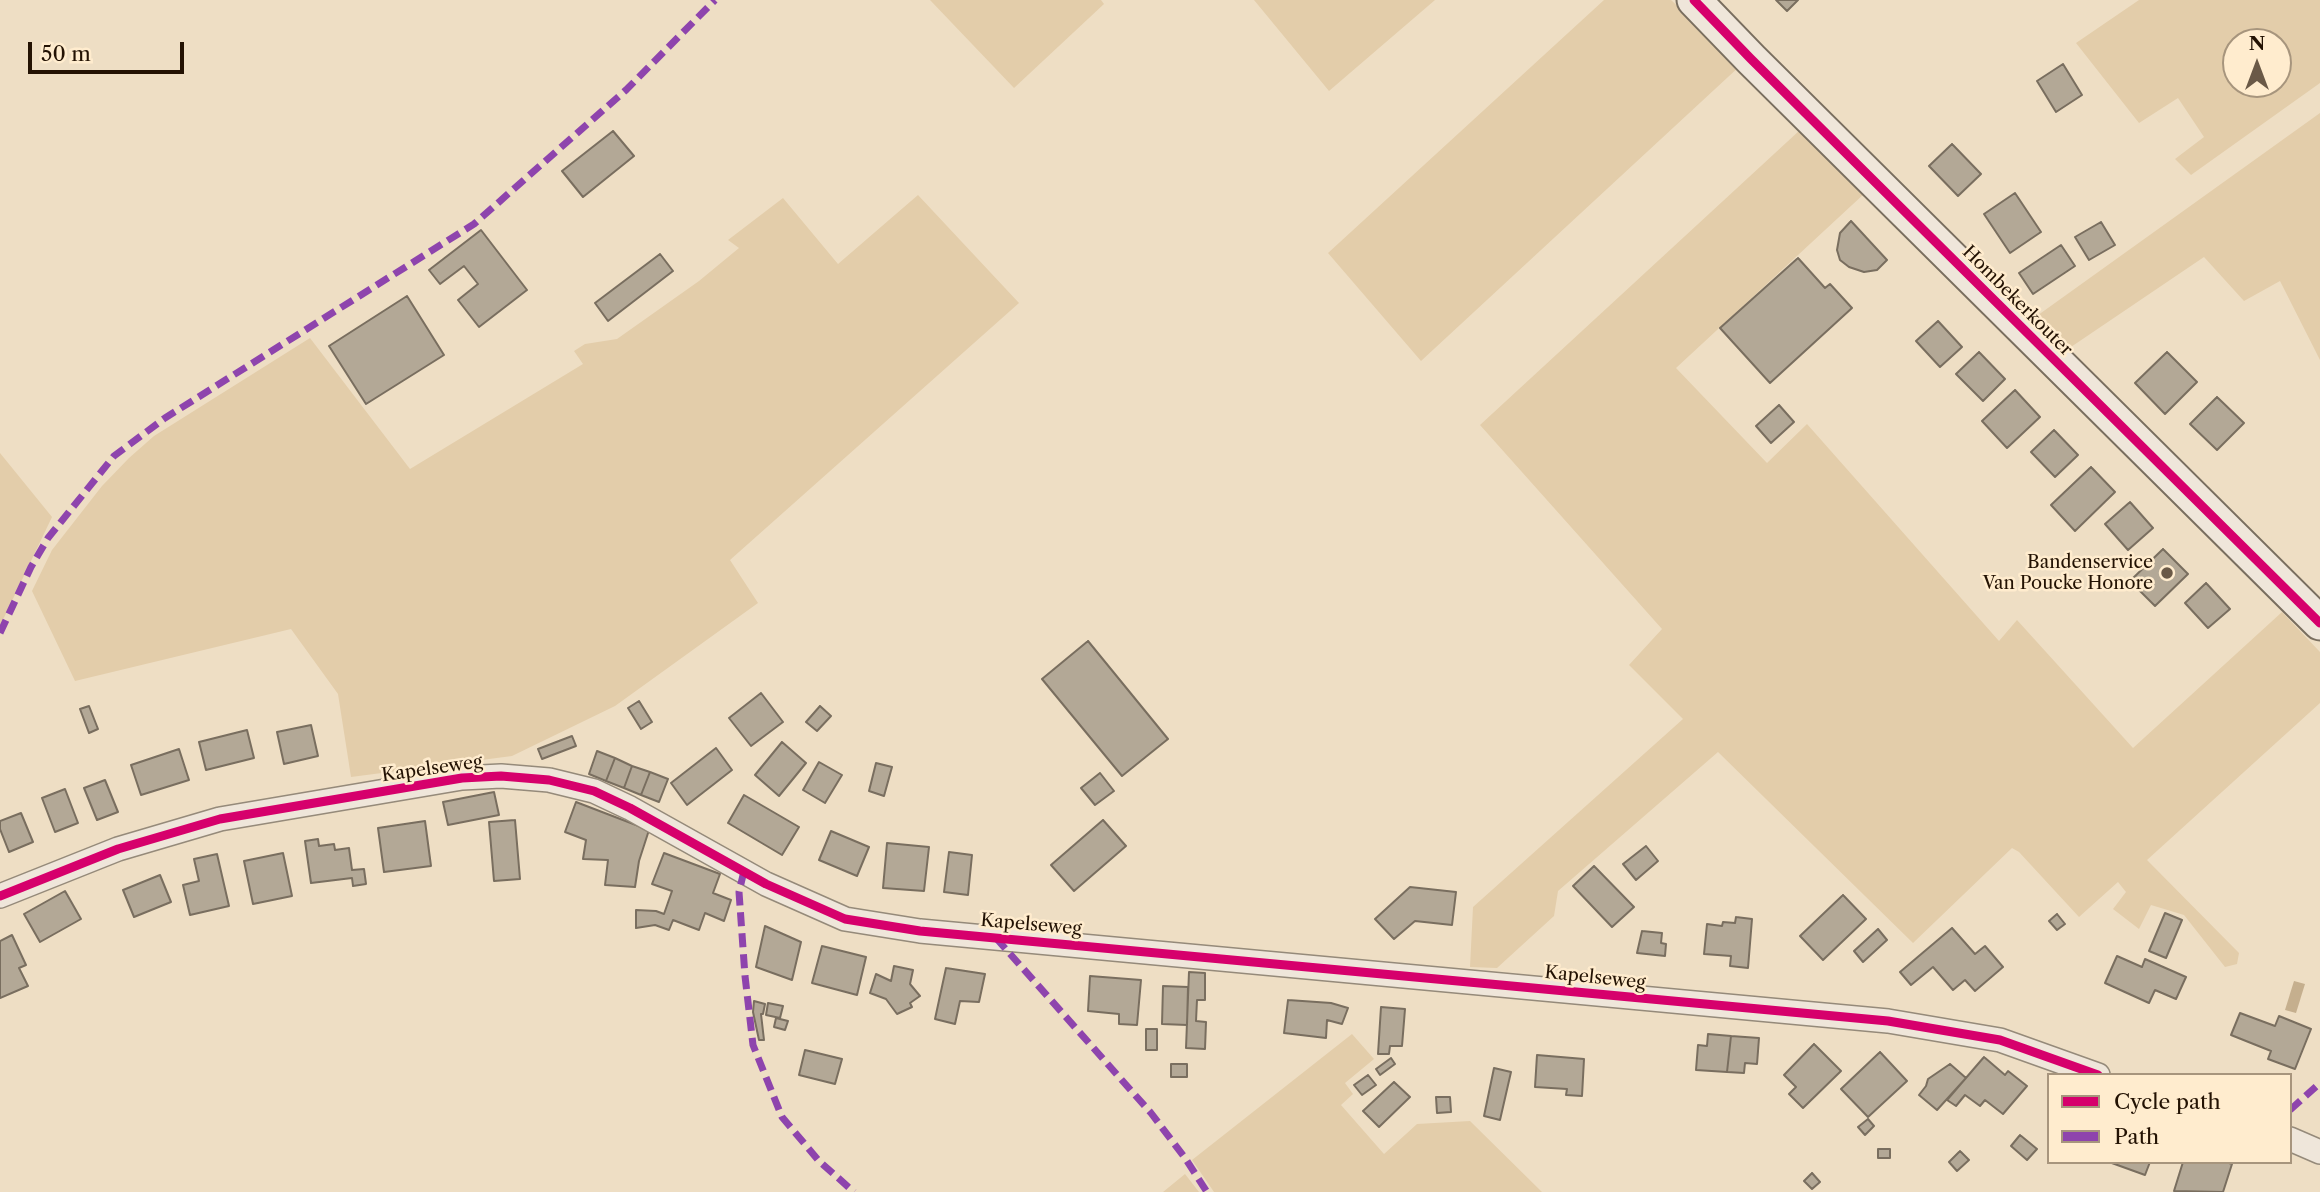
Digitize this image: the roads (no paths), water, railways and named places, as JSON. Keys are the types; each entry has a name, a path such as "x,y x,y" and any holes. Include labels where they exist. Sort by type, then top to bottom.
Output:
{"street":[{"name":"Hombekerkouter","path":"1694,0 2320,623"},
{"name":"Kapelseweg","path":"0,896 118,849 220,819 463,778 501,776 549,780 594,791 630,808 766,884 845,919 920,931 1888,1021 2000,1040 2092,1073"},
{"path":"2292,1140 2320,1152"}],"place":[{"name":"Bandenservice Van Poucke Honore","path":"2167,573"}]}
